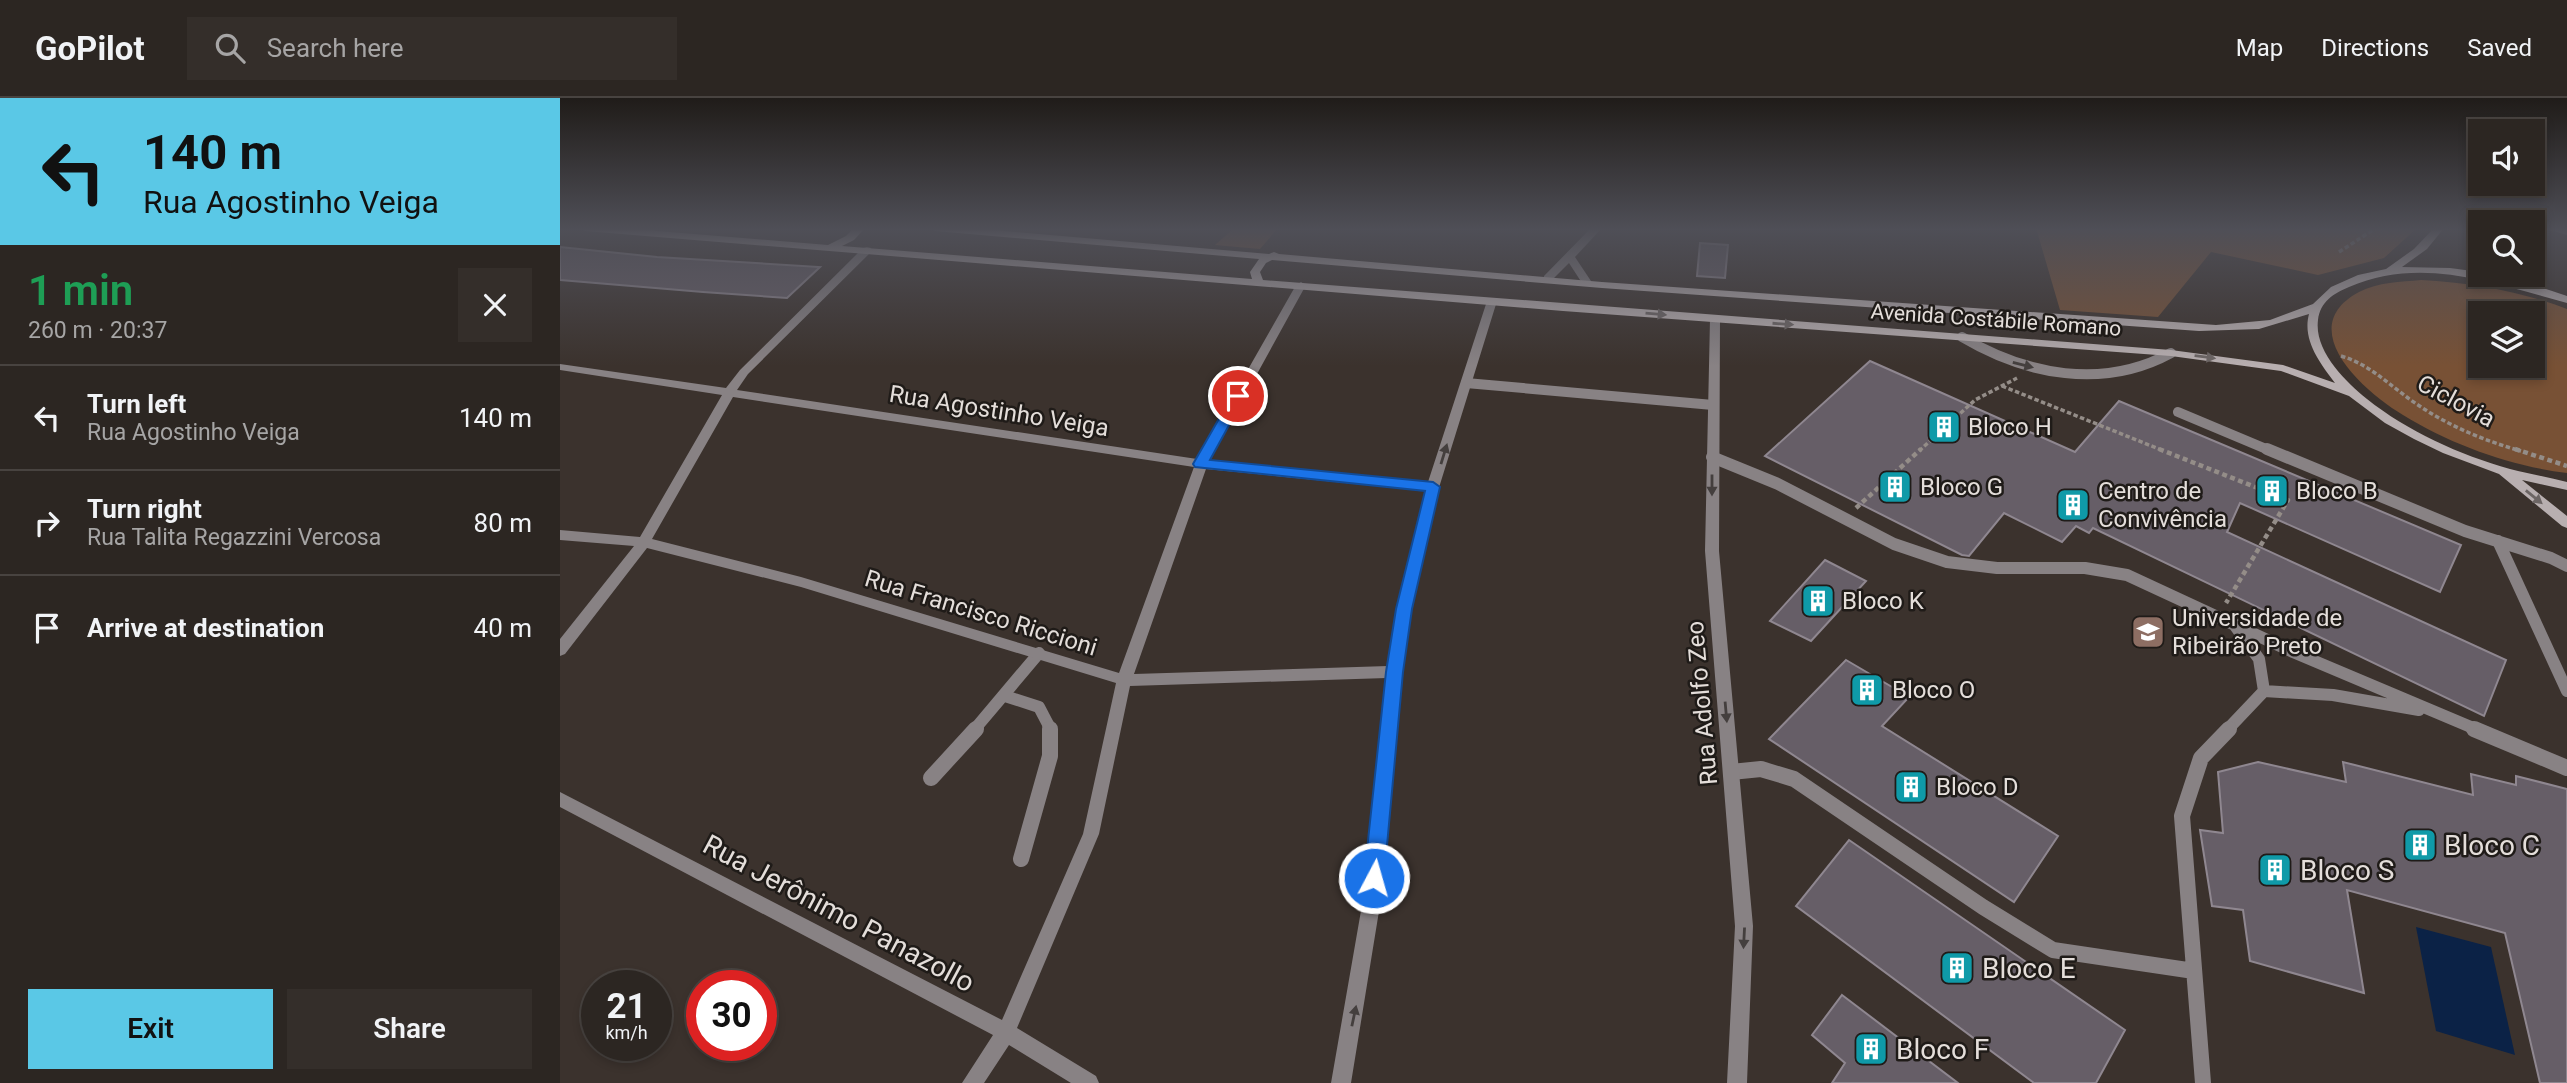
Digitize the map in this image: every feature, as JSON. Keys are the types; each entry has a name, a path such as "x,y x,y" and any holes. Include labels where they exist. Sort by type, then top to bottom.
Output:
{"main road":[{"name":"Avenida Costábile Romano","path":"1169,274 2171,353 2283,368 2353,393"},
{"path":"1256,274 1258,281"},
{"name":"Avenida Costábile Romano","path":"1498,274 1586,281 1602,285 2199,328 2263,327 2286,321 2315,307 2327,294 2351,280 2377,274"},
{"path":"2469,274 2567,300"},
{"path":"1597,309 1607,303 1610,296 1602,285"},
{"path":"2539,287 2548,293"},
{"path":"2315,307 2312,331 2318,350 2332,371 2353,393 2382,415 2417,436 2457,454 2501,470 2567,486"},
{"path":"2501,470 2567,523"}],"street":[{"path":"560,650 644,542 730,391 744,372 843,274"},
{"path":"1548,278 1553,274"},
{"path":"1581,274 1586,281"},
{"path":"972,1083 1006,1032 1091,834 1124,680 1200,464 1301,285"},
{"path":"1341,1083 1358,1000 1371,905 1394,672 1404,609 1433,487 1492,301"},
{"name":"Rua Adolfo Zeo","path":"1715,319 1712,551 1744,926 1737,1083"},
{"name":"Rua Agostinho Veiga","path":"560,367 1200,464 1433,487"},
{"name":"Rua Francisco Riccioni","path":"560,536 644,542 801,582 1124,680 1394,672"},
{"name":"Rua Jerônimo Panazollo","path":"560,799 1006,1032 1089,1083"}],"lane":[{"path":"1962,337 1979,349 2004,360 2064,373 2123,373 2149,367 2171,353"},
{"path":"1466,383 1713,405"},
{"path":"2178,412 2465,531 2551,558 2567,566"},
{"path":"1712,457 1779,484 1895,544 1947,562 1997,568 2085,568 2127,575 2293,652 2567,768"},
{"path":"2498,541 2567,691"},
{"path":"2232,622 2259,659 2264,691"},
{"path":"931,778 1005,696 1039,653"},
{"path":"2264,691 2333,695 2442,714"},
{"path":"2203,1083 2182,816 2201,758 2264,691"},
{"path":"1005,696 1039,707 1051,731 1050,756 1021,859"},
{"path":"1731,772 1761,769 1794,779 1983,907 2053,950 2194,971"}],"path":[{"name":"Ciclovia","path":"2336,355 2356,360 2374,369 2414,403 2477,436 2549,457 2567,466"},
{"path":"1844,518 1975,400 2036,368"},
{"path":"2002,386 2288,500 2218,616"}],"shaded area":[{"path":"2049,274 2193,274 2158,317 2060,310"},
{"path":"2440,281 2496,289 2544,301 2468,301 2468,378 2545,378 2545,301 2567,309 2567,473 2482,453 2441,436 2387,405 2354,375 2341,358 2333,341 2332,323 2340,307 2359,292 2382,284"}],"water":[{"path":"2416,927 2491,947 2515,1055 2436,1031"}],"building":[{"path":"560,274 813,274 787,298 560,280"},
{"path":"1697,274 1725,274 1725,278"},
{"path":"1870,361 2075,452 2119,401 2461,545 2440,592 2240,503 2227,532 2506,660 2484,716 2093,528 2089,533 2076,526 2062,542 2004,513 1969,556 1962,555 1765,456"},
{"name":"Bloco K","path":"1825,560 1866,581 1811,641 1770,621"},
{"name":"Bloco D","path":"1846,660 1909,697 1882,726 2058,836 2014,902 1769,739"},
{"path":"2258,762 2346,782 2343,762 2473,795 2471,774 2516,785 2516,776 2567,789 2567,1083 2540,1083 2505,933 2347,890 2364,993 2250,961 2243,910 2212,906 2200,830 2223,833 2218,772"},
{"name":"Bloco E","path":"1849,840 2125,1030 2096,1083 2034,1083 1796,906"},
{"name":"Bloco F","path":"1842,995 1958,1083 1832,1083 1845,1063 1812,1035"}],"place":[{"name":"Bloco H","path":"1944,427"},
{"name":"Bloco G","path":"1895,487"},
{"name":"Bloco B","path":"2272,491"},
{"name":"Centro de Convivência","path":"2073,505"},
{"name":"Bloco K","path":"1818,601"},
{"name":"Universidade de Ribeirão Preto","path":"2148,632"},
{"name":"Bloco O","path":"1867,690"},
{"name":"Bloco D","path":"1911,787"},
{"name":"Bloco C","path":"2420,845"},
{"name":"Bloco S","path":"2275,870"},
{"name":"Bloco E","path":"1957,968"},
{"name":"Bloco F","path":"1871,1049"}],"route":[{"path":"1238,396 1200,464 1433,487 1404,609 1394,672 1374,878"}]}
